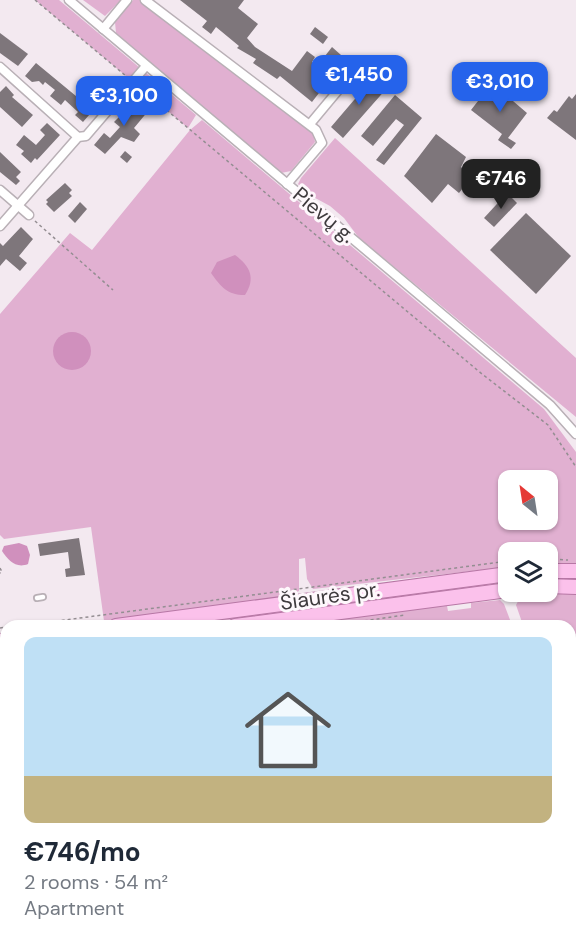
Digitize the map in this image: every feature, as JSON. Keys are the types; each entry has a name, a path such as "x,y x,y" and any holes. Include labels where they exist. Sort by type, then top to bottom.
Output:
{"main road":[{"path":"558,571 576,571"},
{"name":"Šiaurės pr.","path":"161,620 498,575"},
{"path":"558,586 576,587"},
{"name":"Šiaurės pr.","path":"280,620 498,591"}],"street":[{"name":"Pievų g.","path":"69,0 543,399 576,434"},
{"path":"103,29 127,0"},
{"path":"145,0 310,124 321,136 322,143 287,184"},
{"path":"0,225 78,137 86,136 146,66"},
{"path":"0,67 78,137"},
{"path":"310,124 355,69"},
{"path":"0,190 28,215"}],"lane":[{"path":"37,598 43,597"}],"path":[{"path":"35,0 482,374 548,425 576,466"},
{"path":"28,215 113,290"},
{"path":"558,559 576,560"},
{"path":"65,620 498,562"},
{"path":"0,568 2,572 0,573"}],"shaded area":[{"path":"35,0 59,0 196,115 188,128"},
{"path":"83,0 121,0 105,16"},
{"path":"133,0 140,0 313,132 315,142 291,171 281,173 116,33 115,22"},
{"path":"202,120 544,409 576,452 576,566 558,566 558,542 498,542 498,568 313,589 307,579 305,558 299,559 299,591 290,596 104,620 91,527 4,539 0,535 0,314 70,233 92,250 190,130"},
{"path":"335,138 576,358 576,417 359,238 344,218 330,206 306,193 298,184"},
{"path":"235,255 250,273 250,283 245,295 234,294 225,289 211,273 217,262"},
{"path":"72,332 85,338 91,351 85,364 72,370 59,364 53,351 59,338"},
{"path":"19,543 27,546 30,555 28,564 16,564 2,551 4,546"},
{"path":"498,579 498,583 435,594 293,613 292,607"},
{"path":"558,592 576,594 576,620 521,620 516,605 518,602 558,602"},
{"path":"498,600 504,604 510,620 320,620 400,609 447,606 448,611 471,608 471,603"},
{"path":"287,608 288,614 239,620 200,620"}],"building":[{"path":"180,0 244,0 238,8 258,24 247,38 255,47 292,71 307,51 315,57 312,62 327,75 315,90 319,93 312,102 280,76 277,79 253,63 256,59 237,48 239,46 216,27 211,34 202,27 207,21"},
{"path":"315,27 328,37 323,44 310,34"},
{"path":"0,33 28,54 18,66 0,53"},
{"path":"332,47 341,55 334,63 325,56"},
{"path":"36,63 82,101 86,103 89,100 96,107 83,122 75,115 78,112 65,100 61,105 50,96 55,90 45,82 43,85 39,81 32,82 25,76"},
{"path":"374,77 387,88 343,138 331,127 360,93 351,85 354,81 364,89"},
{"path":"492,83 527,113 508,138 516,143 511,149 498,140 502,134 471,110"},
{"path":"6,86 14,95 12,97 33,115 22,127 0,107 0,92"},
{"path":"576,94 576,140 547,118 554,110 557,112 569,96 572,99"},
{"path":"395,95 422,118 384,165 376,160 404,125 396,119 373,146 361,136"},
{"path":"137,99 149,110 134,128 140,134 134,142 121,137 105,154 94,145 104,133 110,138 120,127 114,122"},
{"path":"47,123 60,135 37,160 35,158 31,163 21,154 24,151 16,145 24,135 36,145 45,135 40,130"},
{"path":"436,134 466,157 461,167 477,180 467,191 463,188 459,193 448,184 432,203 404,176"},
{"path":"125,151 132,157 127,163 120,157"},
{"path":"0,152 21,172 16,177 20,181 16,185 0,172"},
{"path":"65,183 72,190 69,193 72,196 54,212 46,204 48,202 46,200"},
{"path":"507,193 517,203 494,227 484,218"},
{"path":"80,202 87,209 75,223 68,216"},
{"path":"526,213 571,256 536,294 490,250"},
{"path":"21,227 33,239 19,256 27,263 20,271 6,259 0,266 0,243 3,246"},
{"path":"79,538 85,575 66,577 65,569 70,568 68,552 40,556 38,544"}]}
